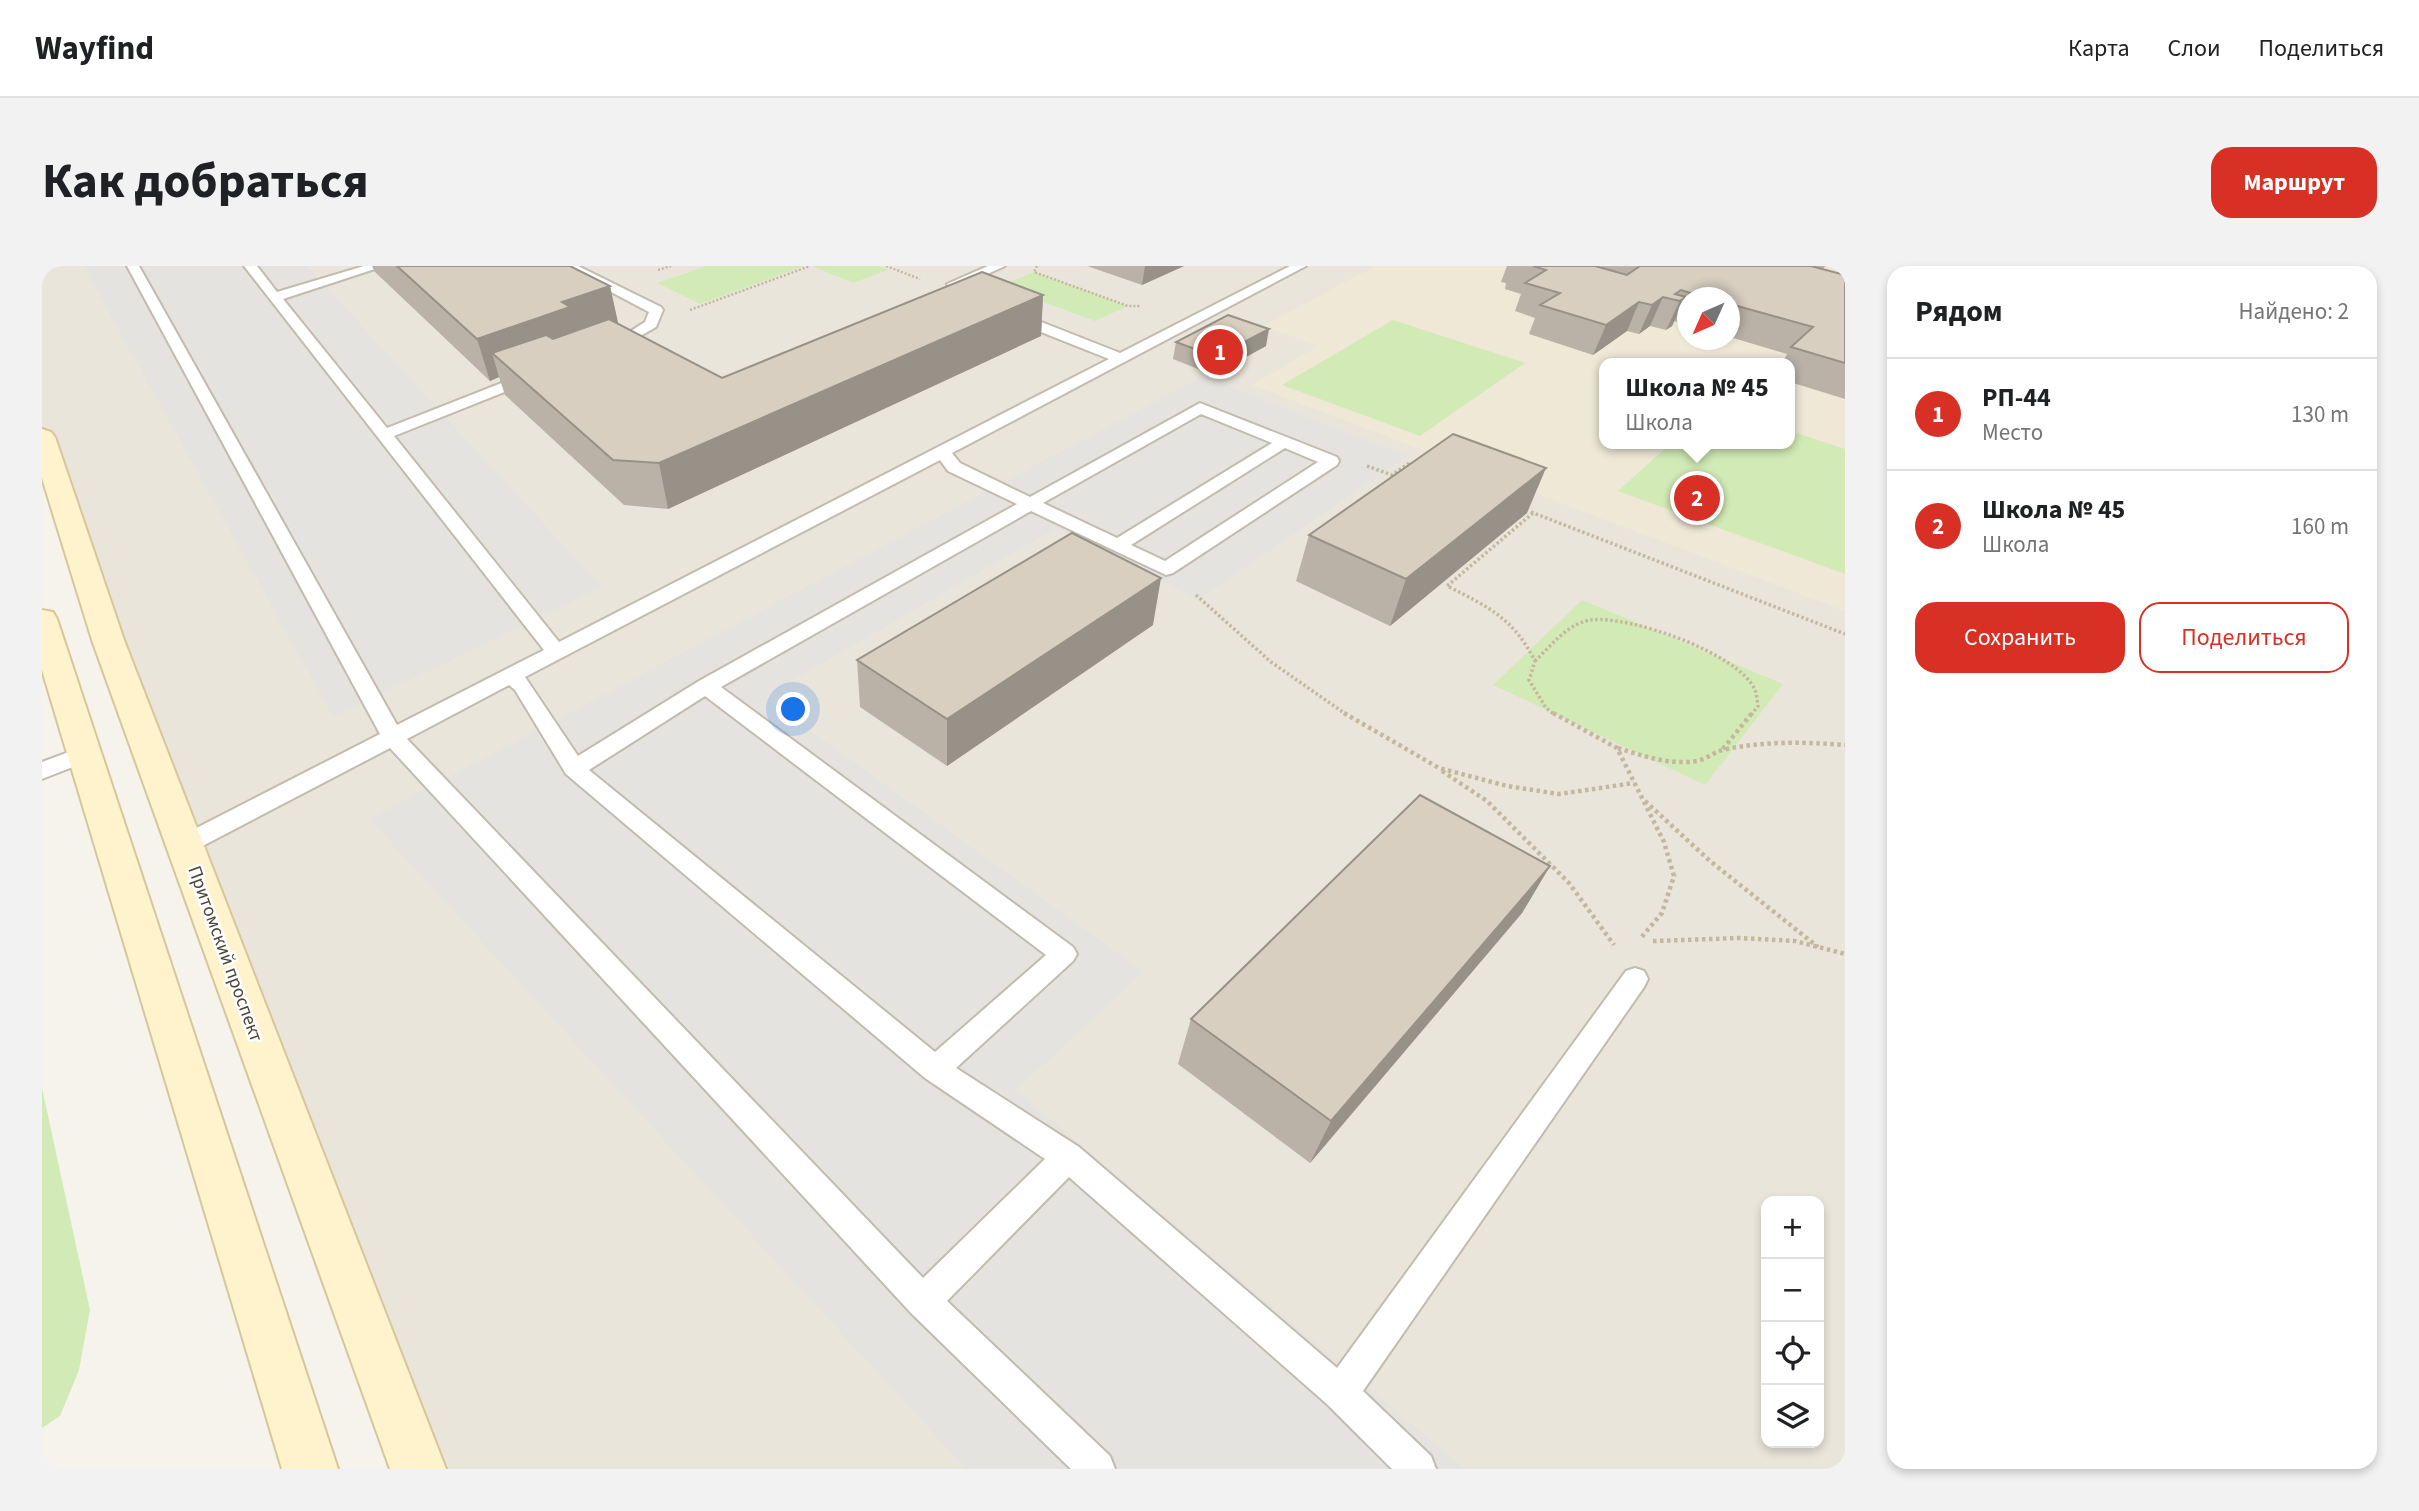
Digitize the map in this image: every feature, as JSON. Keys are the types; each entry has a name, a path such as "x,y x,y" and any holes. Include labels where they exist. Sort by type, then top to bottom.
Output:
{"main road":[{"name":"Притомский проспект","path":"42,437 108,640 418,1469"},
{"path":"42,619 310,1469"}],"lane":[{"path":"133,266 394,737 923,1301 1097,1469"},
{"path":"250,266 556,653"},
{"path":"274,297 378,266"},
{"path":"568,266 656,310 651,324 622,340 663,358"},
{"path":"941,290 999,266"},
{"path":"184,845 1300,266"},
{"path":"941,290 969,299"},
{"path":"994,309 1121,359"},
{"path":"383,435 547,370"},
{"path":"575,769 706,686 1200,408 1331,461"},
{"path":"1117,546 1284,442"},
{"path":"943,452 954,467 1166,569 1331,461"},
{"path":"511,676 523,686 575,769 935,1069 1068,1157 1340,1393 1418,1469"},
{"path":"706,686 1064,954 935,1069"},
{"path":"42,771 85,754"},
{"path":"1340,1393 1635,979"},
{"path":"923,1301 1068,1157"}],"path":[{"path":"651,324 810,266"},
{"path":"886,266 941,290"},
{"path":"1037,266 1034,272 1128,306 1141,306"},
{"path":"1331,461 1360,472 1368,466 1392,475 1408,464 1421,469"},
{"path":"1521,508 1845,634"},
{"path":"1534,513 1447,586 1504,615 1524,637 1535,661"},
{"path":"1166,569 1271,662 1353,719 1439,768 1487,801 1569,883 1635,979"},
{"path":"1592,619 1645,625 1714,654 1752,683 1759,698 1758,706 1716,757 1690,762 1656,760 1617,748 1546,708 1529,680 1535,661 1572,625 1592,619"},
{"path":"1723,749 1796,741 1845,746"},
{"path":"1617,748 1664,842 1674,876 1662,913 1638,942 1740,938 1795,941 1845,954"},
{"path":"1439,768 1507,786 1559,794 1633,783"},
{"path":"1641,797 1710,860 1818,947"}],"shaded area":[{"path":"42,266 1845,266 1845,1469 418,1469 42,435"},
{"path":"83,266 307,266 602,587 333,717"},
{"path":"1376,266 1845,266 1845,611 1252,385 1319,346 1263,326"},
{"path":"1203,376 1407,456 1198,600 1056,528 764,697 1144,972 1016,1090 1465,1469 966,1469 369,819"}],"green space":[{"path":"707,266 804,266 700,304 657,283"},
{"path":"812,266 879,266 888,270 853,283"},
{"path":"1034,272 1128,306 1095,321 1000,286"},
{"path":"1393,320 1525,363 1420,436 1282,385"},
{"path":"1795,433 1845,449 1845,574 1618,491 1664,449 1795,449"},
{"path":"1582,600 1783,684 1705,785 1493,685"},
{"path":"42,1088 90,1310 79,1370 60,1416 42,1428"}],"building":[{"path":"397,266 570,266 610,286 562,302 570,307 477,339"},
{"path":"1533,266 1595,266 1627,275 1640,266 1811,266 1845,275 1845,363 1791,347 1813,327 1740,307 1740,287 1677,287 1677,300 1663,297 1652,305 1639,302 1606,325 1540,305 1560,293 1525,283 1546,270"},
{"path":"982,272 1043,295 659,463 613,460 492,353 546,335 553,339 609,319 722,378"},
{"path":"1228,315 1269,329 1216,357 1176,342"},
{"path":"1453,434 1546,468 1406,579 1309,535"},
{"path":"1072,533 1161,578 947,719 857,660"},
{"path":"1420,795 1550,866 1331,1121 1191,1019"}],"place":[{"name":"РП-44","path":"1220,352"},
{"name":"Школа № 45","path":"1697,498"}]}
